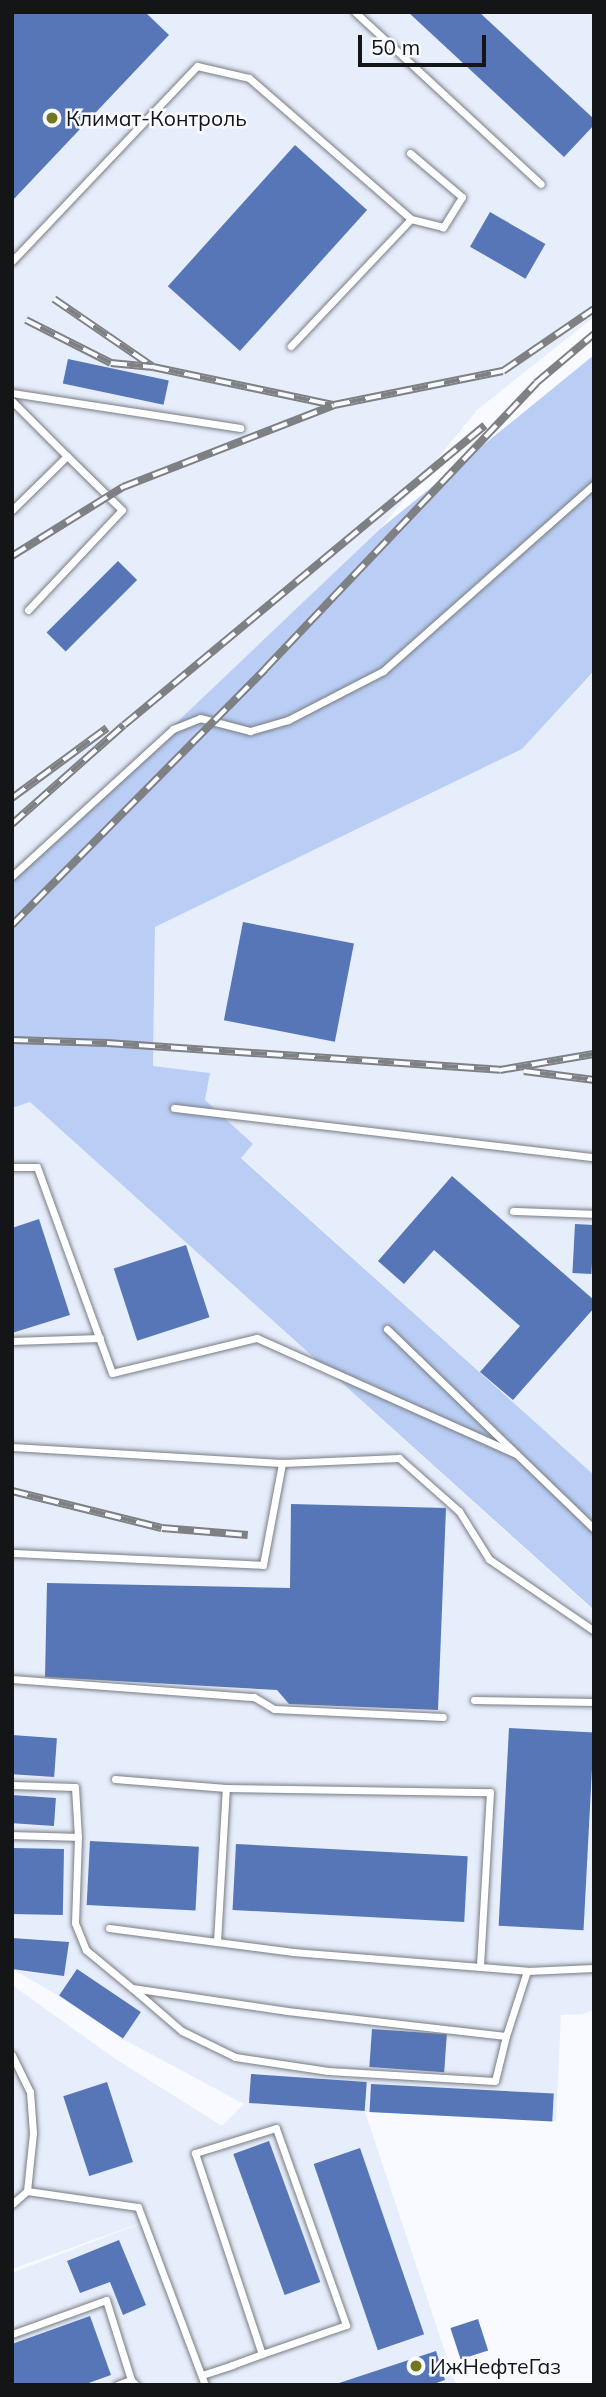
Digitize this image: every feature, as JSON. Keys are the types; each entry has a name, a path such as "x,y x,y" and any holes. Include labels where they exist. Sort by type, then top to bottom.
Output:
{"lane":[{"path":"355,12 541,184"},
{"path":"12,261 197,66 248,78 411,219 443,227 462,197 410,153"},
{"path":"291,346 411,219"},
{"path":"12,393 240,428"},
{"path":"12,401 122,510 27,610"},
{"path":"12,510 67,456"},
{"path":"12,876 173,729 200,718 250,731 288,720 383,671 594,484"},
{"path":"174,1108 594,1157"},
{"path":"12,1167 37,1167 112,1373 257,1338 516,1454"},
{"path":"513,1211 594,1214"},
{"path":"387,1329 594,1529"},
{"path":"12,1341 100,1338"},
{"path":"12,1447 282,1463 399,1458 459,1511 489,1559 594,1631"},
{"path":"12,1553 263,1564 282,1463"},
{"path":"12,1679 254,1697 274,1709 443,1717"},
{"path":"474,1700 594,1702"},
{"path":"115,1779 226,1788 490,1792 480,1967"},
{"path":"12,1785 75,1787 78,1838 75,1923 86,1950 182,2031 235,2057 328,2071 495,2081 527,1971"},
{"path":"217,1942 226,1788"},
{"path":"12,1835 78,1838"},
{"path":"108,1928 293,1952 527,1971 594,1968"},
{"path":"132,1988 287,2011 506,2036"},
{"path":"12,2055 30,2092 33,2133 27,2191 12,2204"},
{"path":"202,2375 346,2325 276,2128 195,2153 262,2354"},
{"path":"27,2191 138,2207 205,2385"},
{"path":"12,2334 106,2300 133,2383 117,2385"}],"shaded area":[{"path":"12,12 594,12 594,317 477,410 380,529 12,879"},
{"path":"594,355 594,671 522,749 155,927 153,1066 210,1073 205,1100 253,1144 241,1158 594,1475 594,1610 30,1102 12,1108 12,879 380,529"},
{"path":"594,672 594,1475 241,1157 253,1144 205,1100 153,1066 155,927 522,749"},
{"path":"30,1102 594,1611 594,2010 582,2014 561,2015 556,2121 365,2112 456,2385 12,2385 12,2273 168,2213 12,2269 12,1985 117,2060 222,2126 244,2104 123,2039 59,1996 12,1969 12,1108"}],"building":[{"name":"Климат-Контроль","path":"12,12 145,12 169,35 12,201"},
{"path":"408,12 479,12 594,119 594,125 564,157"},
{"path":"295,145 367,210 240,351 168,286"},
{"path":"490,212 545,244 525,279 470,247"},
{"path":"68,359 169,380 164,405 63,383"},
{"path":"118,561 137,580 66,652 47,632"},
{"path":"243,922 354,944 335,1042 224,1020"},
{"path":"452,1176 594,1300 594,1308 513,1400 480,1372 520,1326 434,1250 404,1284 378,1261"},
{"path":"39,1219 70,1315 12,1333 12,1228"},
{"path":"575,1224 594,1225 591,1274 572,1273"},
{"path":"186,1245 209,1317 137,1341 114,1268"},
{"path":"291,1504 446,1508 438,1710 289,1704 277,1690 45,1677 47,1583 290,1588"},
{"path":"509,1728 594,1732 584,1930 499,1926"},
{"path":"12,1735 57,1738 54,1777 12,1774"},
{"path":"12,1795 56,1798 54,1826 12,1823"},
{"path":"90,1841 199,1847 196,1911 87,1905"},
{"path":"236,1844 468,1856 464,1922 233,1910"},
{"path":"12,1848 64,1849 63,1915 12,1914"},
{"path":"12,1938 69,1942 64,1976 12,1969"},
{"path":"77,1969 141,2012 123,2039 59,1996"},
{"path":"372,2029 447,2034 444,2072 369,2067"},
{"path":"251,2074 367,2082 365,2111 249,2103"},
{"path":"107,2082 133,2162 89,2176 63,2096"},
{"path":"371,2084 554,2094 552,2122 370,2112"},
{"path":"269,2141 320,2282 285,2295 233,2154"},
{"path":"360,2148 424,2334 378,2350 314,2164"},
{"path":"119,2240 146,2305 123,2315 110,2282 80,2293 67,2261"},
{"path":"90,2316 111,2375 83,2385 12,2385 12,2344"},
{"path":"478,2319 488,2350 461,2359 450,2328"},
{"name":"ИжНефтеГаз","path":"436,2351 445,2380 431,2385 333,2385"}],"railway":[{"path":"54,299 152,366"},
{"path":"26,320 111,363 153,367 334,405 503,371 594,309"},
{"path":"12,925 265,669 536,383 594,334"},
{"path":"12,556 123,487 334,405"},
{"path":"12,824 124,725 485,425"},
{"path":"12,798 107,728"},
{"path":"12,1040 107,1043 500,1070 594,1054"},
{"path":"524,1071 594,1080"},
{"path":"12,1491 162,1528 248,1535"}],"place":[{"name":"Климат-Контроль","path":"52,118"},
{"name":"ИжНефтеГаз","path":"416,2366"}]}
